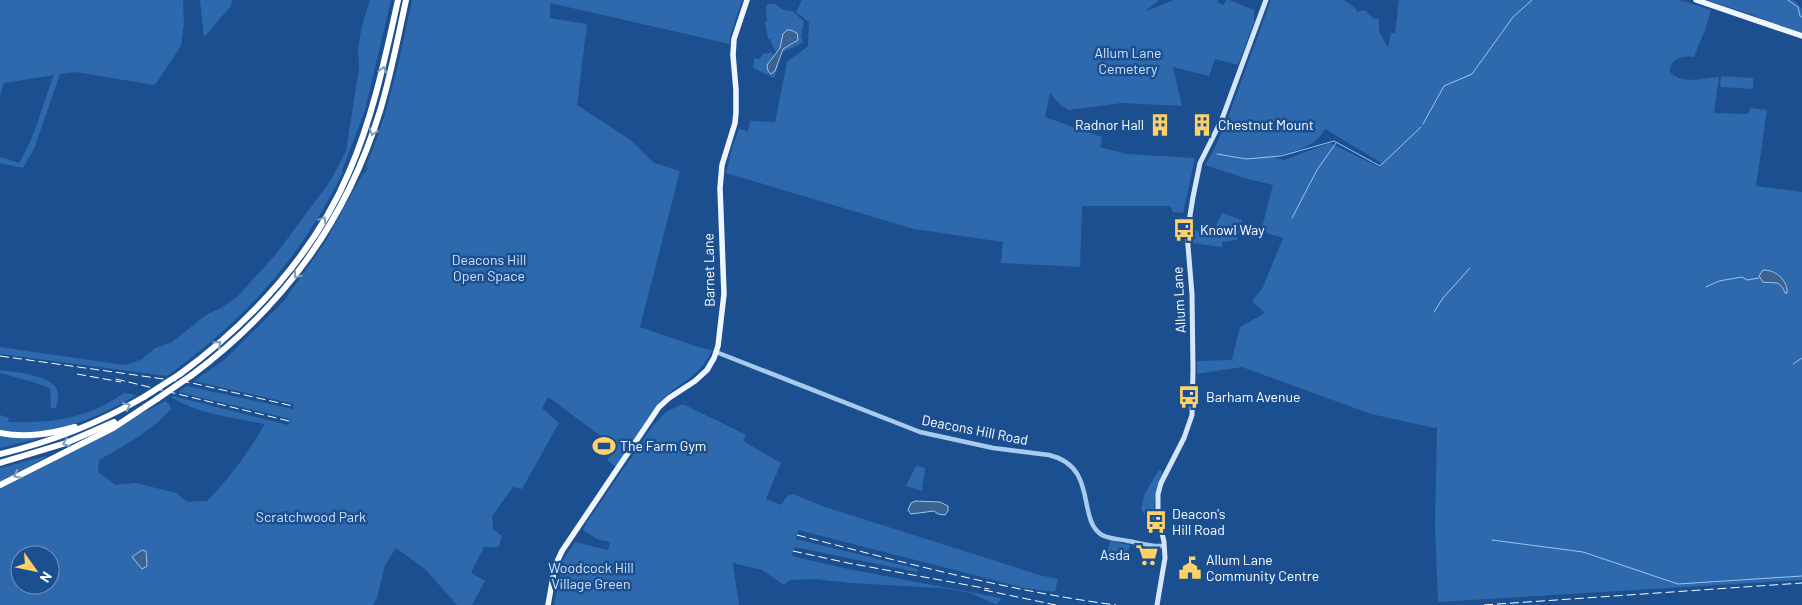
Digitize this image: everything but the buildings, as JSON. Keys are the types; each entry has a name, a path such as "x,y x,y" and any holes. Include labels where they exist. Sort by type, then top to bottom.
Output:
{"highway":[{"path":"0,454 57,438 103,418 144,397 180,374 230,333 296,262 342,188 361,142 382,72 398,0"},
{"path":"0,485 101,434 192,375 236,339 295,278 317,247 338,211 369,145 388,86 406,0"},
{"path":"0,463 47,450 80,438 119,420 157,399"},
{"path":"0,433 18,435 43,434 103,418"}],"main road":[{"name":"Barnet Lane","path":"548,605 555,566 562,551 659,408 669,398 702,376 711,364 716,352 724,294 720,188 722,166 735,123 734,39 747,0"},
{"name":"Allum Lane","path":"1157,604 1165,564 1164,542 1158,515 1158,494 1161,483 1184,438 1192,415 1192,294 1187,234 1197,171 1203,155 1222,120 1266,0"},
{"path":"1696,0 1802,36"}],"street":[{"name":"Deacons Hill Road","path":"716,352 920,432 959,442 1049,455 1060,459 1070,466 1080,480 1091,522 1099,532 1109,537 1153,546 1163,546"}],"green space":[{"path":"0,0 183,0 184,24 181,46 155,85 75,72 60,74 34,149 23,168 0,163 0,157 19,163 34,131 54,75 4,83 0,96"},
{"path":"200,0 232,0 231,6 204,37"},
{"path":"370,0 391,0 365,110 343,172 308,233 289,260 246,309 222,332 167,376 0,354 0,347 124,365 142,359 155,348 172,342 206,315 221,308 238,296 276,254 331,180 346,151 359,68 358,49 362,25"},
{"path":"412,0 742,0 730,37 730,44 550,3 550,18 587,24 577,105 632,141 654,163 680,171 640,327 712,350 706,360 694,375 659,403 616,467 607,460 617,448 548,397 542,408 559,423 522,489 513,487 492,516 493,529 502,536 499,547 484,547 471,573 485,581 472,605 457,605 425,569 396,548 385,565 377,598 373,605 0,605 0,488 165,401 171,409 155,425 99,460 98,472 116,485 136,483 176,493 187,502 207,501 238,464 265,424 193,408 171,397 288,425 290,419 178,392 187,386 293,409 294,404 194,381 224,360 283,302 324,244 362,175 368,169 366,166 381,126 398,64"},
{"name":"Allum Lane Cemetery","path":"802,0 1159,0 1144,12 1173,0 1218,0 1217,2 1224,5 1226,0 1229,0 1254,10 1254,22 1238,65 1215,59 1209,76 1173,67 1182,106 1122,103 1069,110 1060,105 1050,93 1045,117 1102,137 1100,147 1126,154 1195,158 1183,213 1173,212 1170,206 1082,206 1080,267 1001,263 1003,242 914,229 726,173 739,129 748,131 750,121 775,122 787,62 808,46 809,22 796,12"},
{"path":"1271,0 1344,0 1355,8 1357,12 1365,10 1374,19 1379,19 1379,31 1388,48 1391,33 1395,33 1399,0 1679,0 1711,10 1694,57 1678,58 1672,63 1670,72 1686,80 1719,77 1714,113 1748,114 1750,108 1767,110 1756,186 1802,192 1802,580 1438,602 1435,527 1437,427 1371,414 1242,367 1197,374 1197,361 1232,360 1240,327 1265,313 1252,301 1262,289 1283,238 1261,231 1273,185 1205,165 1213,152 1228,117","holes":["1325,129 1380,162 1381,168 1330,143 1284,160 1274,157 1309,145"]},
{"path":"1706,0 1794,0 1802,9 1802,33 1785,29 1753,15"},
{"path":"768,4 774,4 784,10 792,11 804,21 801,36 803,42 782,52 783,49 795,43 783,34 780,48 776,53 770,39 768,39 765,23 767,20 766,7"},
{"path":"772,52 774,55 768,64 768,71 775,71 777,64 778,67 774,78 753,68 754,58 760,59 763,54"},
{"path":"1721,76 1753,78 1753,89 1720,87"},
{"path":"1222,213 1242,220 1237,240 1222,242 1222,247 1192,243 1190,229 1203,232 1207,225 1215,228"},
{"path":"0,370 33,375 55,386 58,392 56,408 51,408 50,388 0,373"},
{"path":"124,393 137,395 105,412 71,425 54,430 36,432 18,433 0,430 0,415 9,418 8,422 40,422 69,418 97,409"},
{"name":"Woodcock Hill Village Green","path":"683,404 746,435 743,441 781,463 766,499 781,505 787,496 793,494 825,507 1039,575 1058,579 1055,592 1025,588 798,530 796,539 918,569 917,572 794,547 792,556 848,569 1001,598 995,604 970,593 942,588 814,579 790,580 784,585 762,570 733,563 739,605 554,605 563,560 575,542 608,550 610,542 597,539 583,530 587,522 652,427 666,412"},
{"path":"0,435 41,438 0,448"},
{"path":"50,455 0,482 0,468"},
{"path":"916,466 925,468 922,491 906,486"},
{"path":"1159,470 1162,471 1162,474 1155,500 1156,526 1153,528 1141,509 1145,493"},
{"path":"1110,541 1130,545 1125,563 1106,559"}],"shaded area":[{"path":"787,30 797,33 798,40 783,49 775,71 771,74 768,71 767,65 780,48 783,34"},
{"path":"1765,270 1774,272 1781,277 1786,284 1787,293 1779,284 1763,282 1759,276"},
{"path":"915,501 940,502 948,506 948,511 945,515 934,511 911,514 908,510 911,503"},
{"path":"142,550 146,551 147,566 142,569 132,557"}],"waterway":[{"path":"1423,124 1444,86 1472,74 1513,17 1532,0"},
{"path":"1788,0 1798,7 1802,17"},
{"path":"1217,154 1246,159 1281,156 1334,141 1380,166 1421,127"},
{"path":"1292,218 1317,170 1336,143"},
{"path":"1434,312 1443,298 1470,268"},
{"path":"1706,287 1719,281 1742,277 1747,280 1759,278"},
{"path":"1793,364 1802,358"},
{"path":"1492,540 1583,552 1678,584 1802,576"}],"railway":[{"path":"0,356 192,383 293,406"},
{"path":"77,374 121,382"},
{"path":"116,379 289,421"},
{"path":"797,535 995,584 1116,605"},
{"path":"793,551 989,589"},
{"path":"1484,605 1802,583"},
{"path":"984,590 1056,605"}],"place":[{"name":"Radnor Hall","path":"1160,125"},
{"name":"Chestnut Mount","path":"1202,125"},
{"name":"Knowl Way","path":"1184,230"},
{"name":"Barham Avenue","path":"1189,397"},
{"name":"The Farm Gym","path":"604,446"},
{"name":"Deacon's Hill Road","path":"1156,522"},
{"name":"Asda","path":"1147,555"},
{"name":"Allum Lane Community Centre","path":"1190,568"}],"park label":[{"name":"Deacons Hill Open Space","path":"489,268"},
{"name":"Scratchwood Park","path":"311,517"}]}
